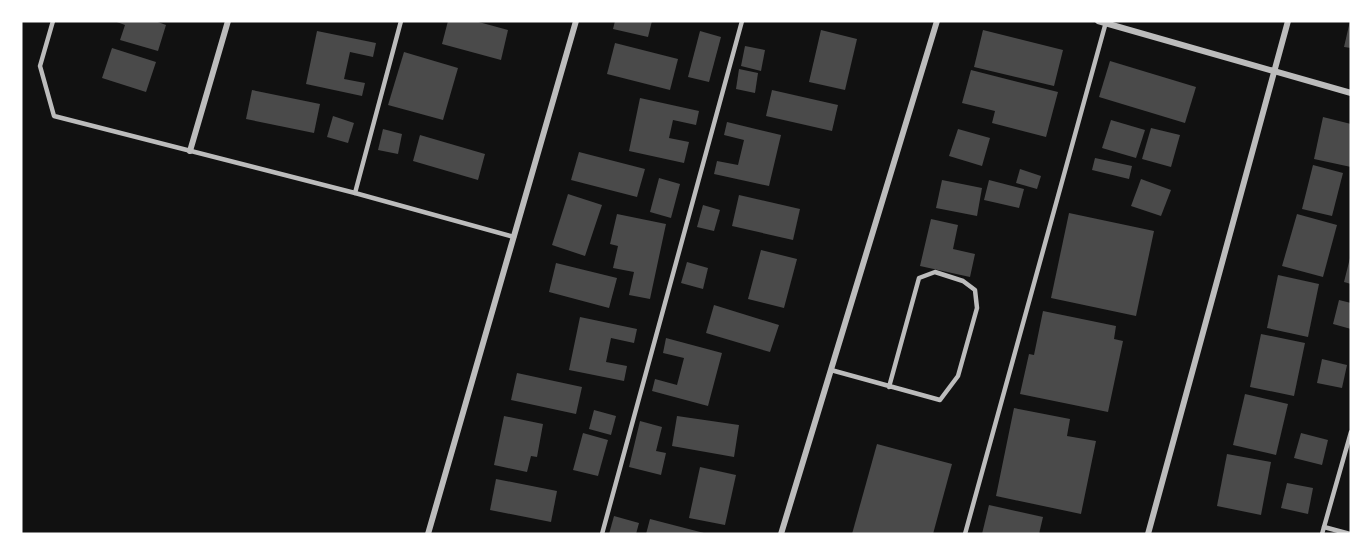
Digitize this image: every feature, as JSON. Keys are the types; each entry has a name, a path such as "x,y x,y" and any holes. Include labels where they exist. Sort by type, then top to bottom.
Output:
{"street":[{"path":"190,151 228,21"},
{"path":"428,534 576,21"},
{"path":"781,534 937,21"},
{"path":"1098,21 1351,93"},
{"path":"1148,534 1288,21"}],"lane":[{"path":"53,21 40,66 54,116 355,193 514,237"},
{"path":"355,193 401,21"},
{"path":"602,534 742,21"},
{"path":"965,534 1106,22"},
{"path":"831,370 889,387 940,400 958,376 976,308 975,290 963,281 935,272 919,278 889,387"},
{"path":"1322,534 1351,432"},
{"path":"1345,455 1351,457"},
{"path":"1324,528 1350,534"}],"building":[{"path":"114,21 155,21 166,25 158,51 120,40 125,25"},
{"path":"448,21 475,21 508,30 501,60 442,44"},
{"path":"615,21 652,21 648,37 613,29"},
{"path":"1351,21 1351,48 1344,47"},
{"path":"821,30 857,39 845,90 809,82"},
{"path":"983,30 1063,50 1054,86 974,67"},
{"path":"317,31 376,43 373,57 350,52 344,79 365,83 362,96 306,84"},
{"path":"700,31 721,37 709,82 688,77"},
{"path":"615,43 678,59 670,90 607,74"},
{"path":"745,46 765,50 761,71 741,66"},
{"path":"112,48 156,62 146,92 102,78"},
{"path":"404,52 458,68 443,120 388,105"},
{"path":"1110,61 1196,87 1185,123 1099,97"},
{"path":"739,69 758,73 755,93 736,89"},
{"path":"971,70 1058,92 1046,137 992,123 995,111 962,103"},
{"path":"252,90 320,104 314,133 246,119"},
{"path":"772,90 838,105 832,131 766,116"},
{"path":"640,98 699,111 696,125 673,120 669,138 689,142 684,163 629,151"},
{"path":"333,116 354,123 348,143 327,137"},
{"path":"1323,117 1351,124 1351,167 1314,159"},
{"path":"1111,120 1145,130 1136,158 1102,148"},
{"path":"727,122 781,135 769,186 714,174 717,161 738,165 744,140 724,135"},
{"path":"1151,128 1180,135 1171,167 1142,159"},
{"path":"383,129 402,134 398,154 378,150"},
{"path":"958,129 990,138 982,166 949,156"},
{"path":"420,135 485,154 478,180 413,161"},
{"path":"579,152 645,169 637,197 571,180"},
{"path":"1095,158 1132,166 1129,179 1092,170"},
{"path":"1313,165 1343,173 1332,216 1302,209"},
{"path":"1020,169 1041,176 1037,189 1016,183"},
{"path":"659,178 680,184 671,218 650,212"},
{"path":"1141,179 1171,190 1161,216 1131,206"},
{"path":"942,180 982,188 977,216 936,208"},
{"path":"989,180 1024,189 1019,208 984,200"},
{"path":"568,194 602,205 585,256 552,245"},
{"path":"739,195 800,209 793,240 732,226"},
{"path":"703,205 720,210 714,231 697,227"},
{"path":"1069,213 1154,231 1136,316 1051,298"},
{"path":"617,214 666,224 650,299 629,295 634,272 613,268 618,246 610,244"},
{"path":"1297,214 1337,225 1323,277 1282,266"},
{"path":"931,219 958,225 953,249 975,254 970,277 920,266"},
{"path":"761,250 797,259 784,308 748,299"},
{"path":"1351,258 1351,284 1344,282"},
{"path":"687,262 708,268 703,289 681,283"},
{"path":"556,263 617,278 609,308 549,292"},
{"path":"1278,275 1319,284 1308,337 1267,328"},
{"path":"1339,300 1351,303 1351,329 1333,324"},
{"path":"714,305 779,325 770,352 706,333"},
{"path":"1043,311 1116,326 1114,339 1123,341 1108,412 1020,394 1029,354 1034,355"},
{"path":"580,317 637,329 634,343 611,338 606,362 627,366 624,381 569,370"},
{"path":"1261,334 1305,343 1294,396 1250,387"},
{"path":"666,338 722,353 708,406 652,391 655,379 677,385 684,358 663,353"},
{"path":"1322,359 1347,365 1342,388 1317,383"},
{"path":"517,373 582,387 576,414 511,400"},
{"path":"1245,394 1288,404 1276,455 1233,445"},
{"path":"1014,408 1070,419 1067,436 1096,441 1081,514 996,496"},
{"path":"594,410 616,416 611,435 589,429"},
{"path":"504,416 543,424 537,457 531,456 527,472 494,465"},
{"path":"677,416 739,425 734,457 672,446"},
{"path":"640,421 662,427 656,451 666,453 661,475 629,467"},
{"path":"583,433 608,440 598,476 573,470"},
{"path":"1301,433 1328,440 1322,465 1294,458"},
{"path":"877,444 952,464 933,534 852,534"},
{"path":"1227,454 1271,462 1261,515 1217,506"},
{"path":"700,467 736,475 725,525 689,518"},
{"path":"496,479 557,491 551,522 490,510"},
{"path":"1287,483 1313,488 1308,514 1281,508"},
{"path":"989,505 1043,517 1039,534 982,534"},
{"path":"614,516 639,523 636,534 609,534"},
{"path":"650,519 704,533 704,534 646,534"}]}
